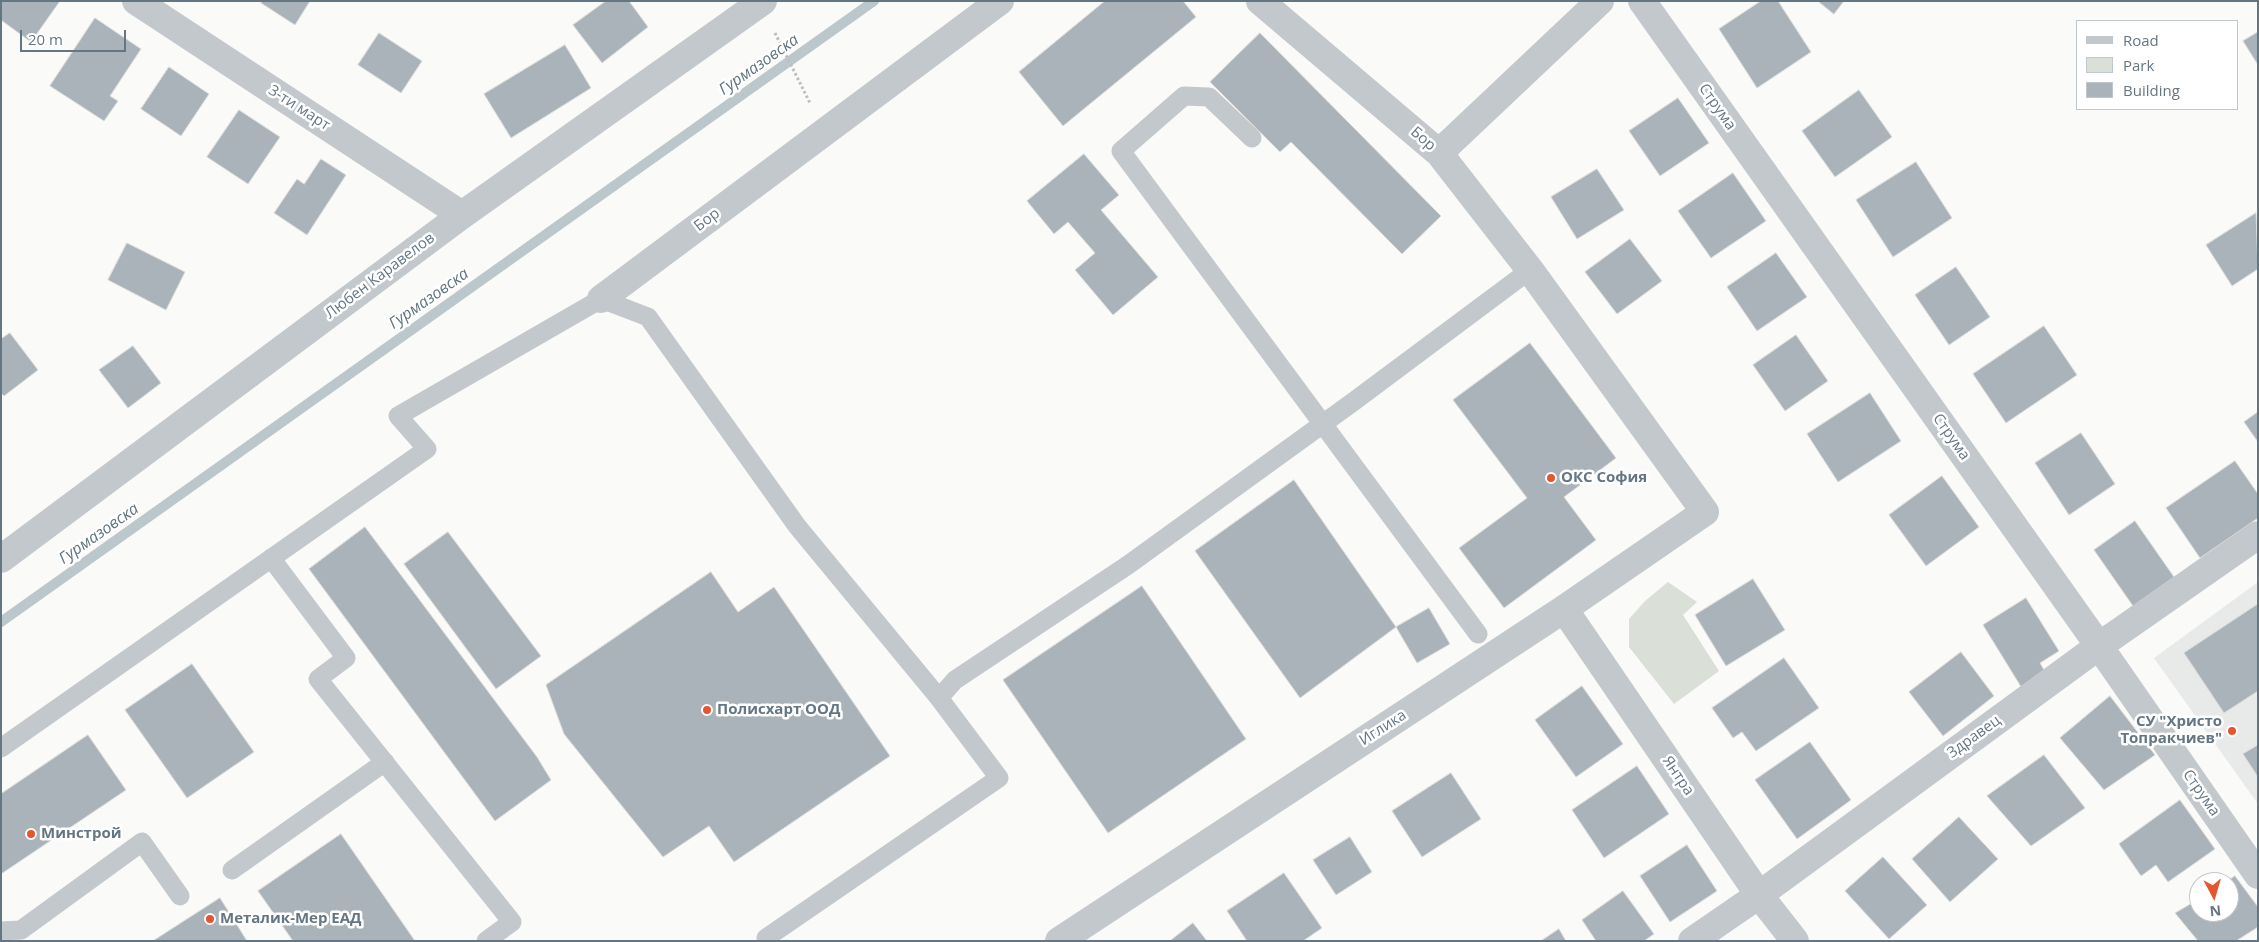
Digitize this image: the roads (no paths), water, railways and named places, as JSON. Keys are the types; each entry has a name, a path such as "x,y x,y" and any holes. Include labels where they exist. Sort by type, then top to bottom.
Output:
{"street":[{"name":"3-ти март","path":"136,1 462,215"},
{"name":"Бор","path":"601,299 1000,1"},
{"name":"Бор","path":"1260,1 1439,153 1600,1"},
{"name":"Струма","path":"1642,1 2099,646 2258,876"},
{"name":"Любен Каравелов","path":"1,559 462,215 761,2"},
{"path":"1439,153 1530,270"},
{"name":"Иглика","path":"1059,941 1564,608 1704,512 1530,270"},
{"name":"Здравец","path":"1692,941 1759,895 2099,646 2258,534"},
{"name":"Янтра","path":"1564,608 1759,895 1795,941"}],"lane":[{"path":"1252,138 1209,97 1184,96 1121,151 1324,423 1478,634"},
{"path":"939,698 955,680 1128,565 1530,270"},
{"name":"Бор","path":"271,558 426,449 398,416 601,299"},
{"path":"601,299 648,317 798,526 939,698 999,778 766,938 768,941"},
{"path":"1,748 271,558 346,658 318,679 512,922 486,941"},
{"path":"232,870 385,762"},
{"path":"1,931 25,935 142,842 180,896"}],"waterway":[{"name":"Гурмазовска","path":"1,622 874,1"}],"place":[{"name":"ОКС София","path":"1551,478"},
{"name":"Полисхарт ООД","path":"707,710"},
{"name":"СУ \"Христо Топракчиев\"","path":"2232,731"},
{"name":"Минстрой","path":"31,834"},
{"name":"Металик-Мер ЕАД","path":"210,919"}]}
